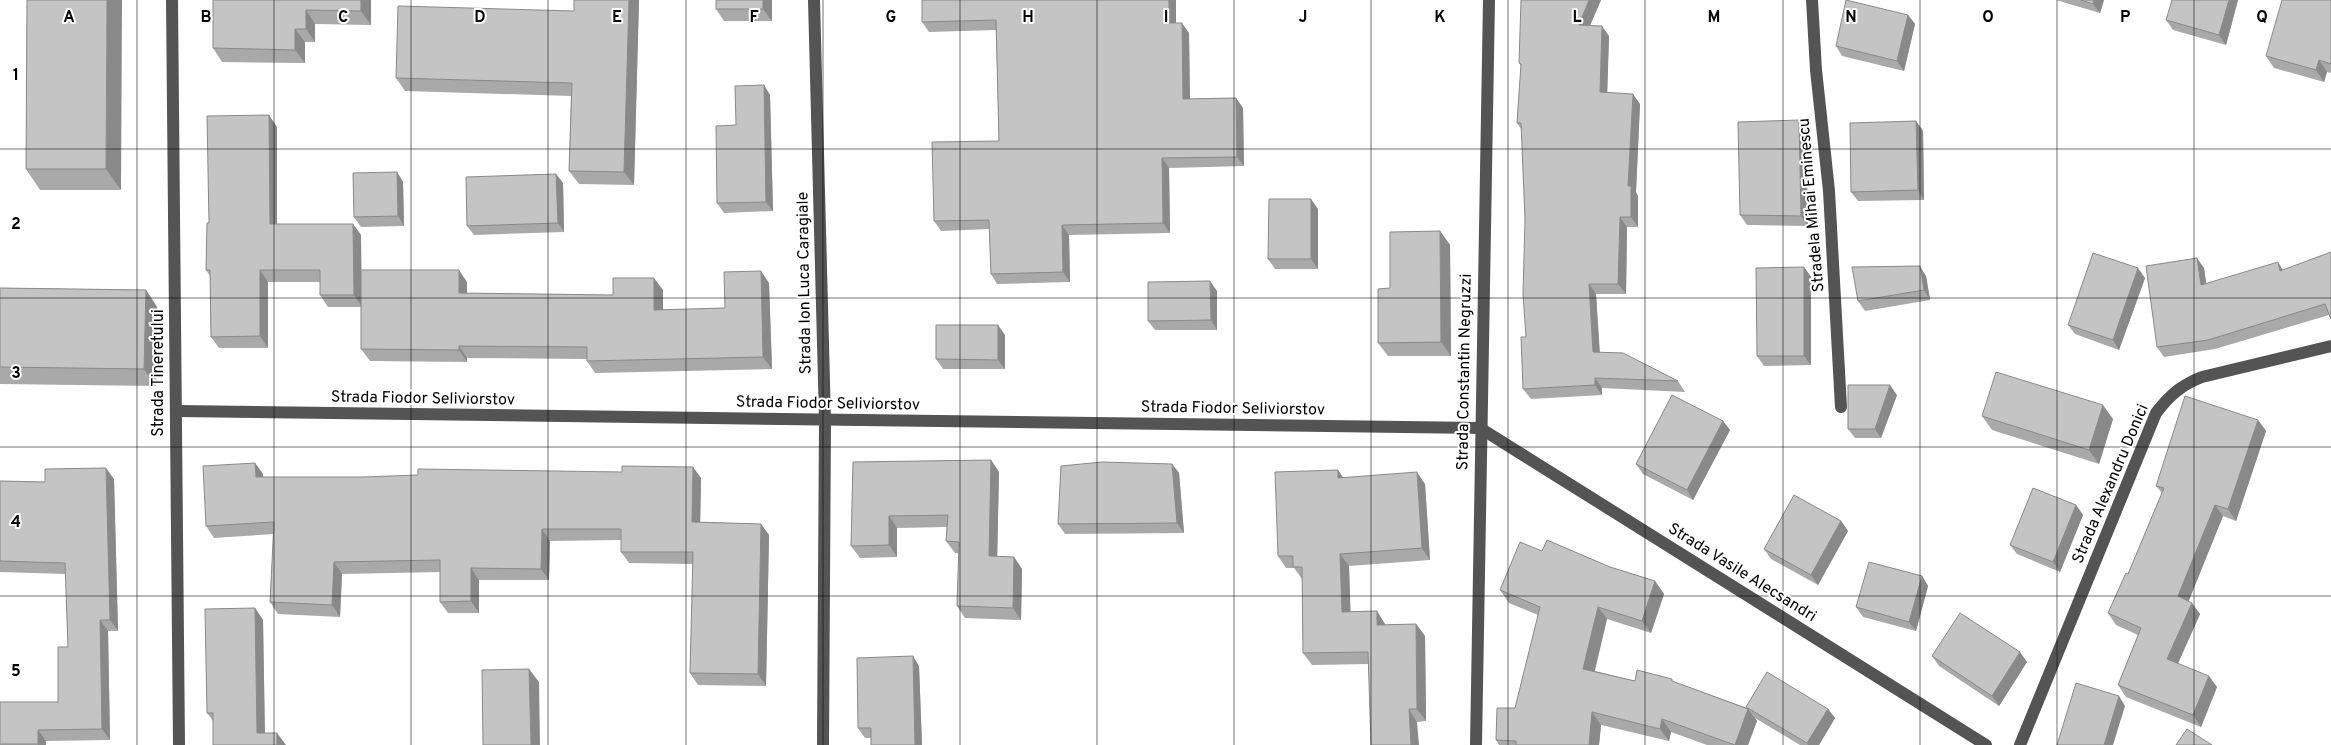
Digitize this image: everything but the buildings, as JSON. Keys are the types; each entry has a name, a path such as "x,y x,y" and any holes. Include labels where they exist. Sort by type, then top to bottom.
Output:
{"street":[{"name":"Strada Tineretului","path":"172,0 179,745"},
{"name":"Strada Ion Luca Caragiale","path":"814,0 825,420 823,745"},
{"name":"Strada Constantin Negruzzi","path":"1476,745 1480,428 1489,0"},
{"name":"Stradela Mihai Eminescu","path":"1812,0 1816,70 1829,191 1841,407"},
{"name":"Strada Alexandru Donici","path":"2020,745 2156,413 2165,400 2185,383 2202,377 2331,346"},
{"name":"Strada Fiodor Seliviorstov","path":"176,412 1480,428"},
{"name":"Strada Vasile Alecsandri","path":"1480,428 1986,745"}]}
